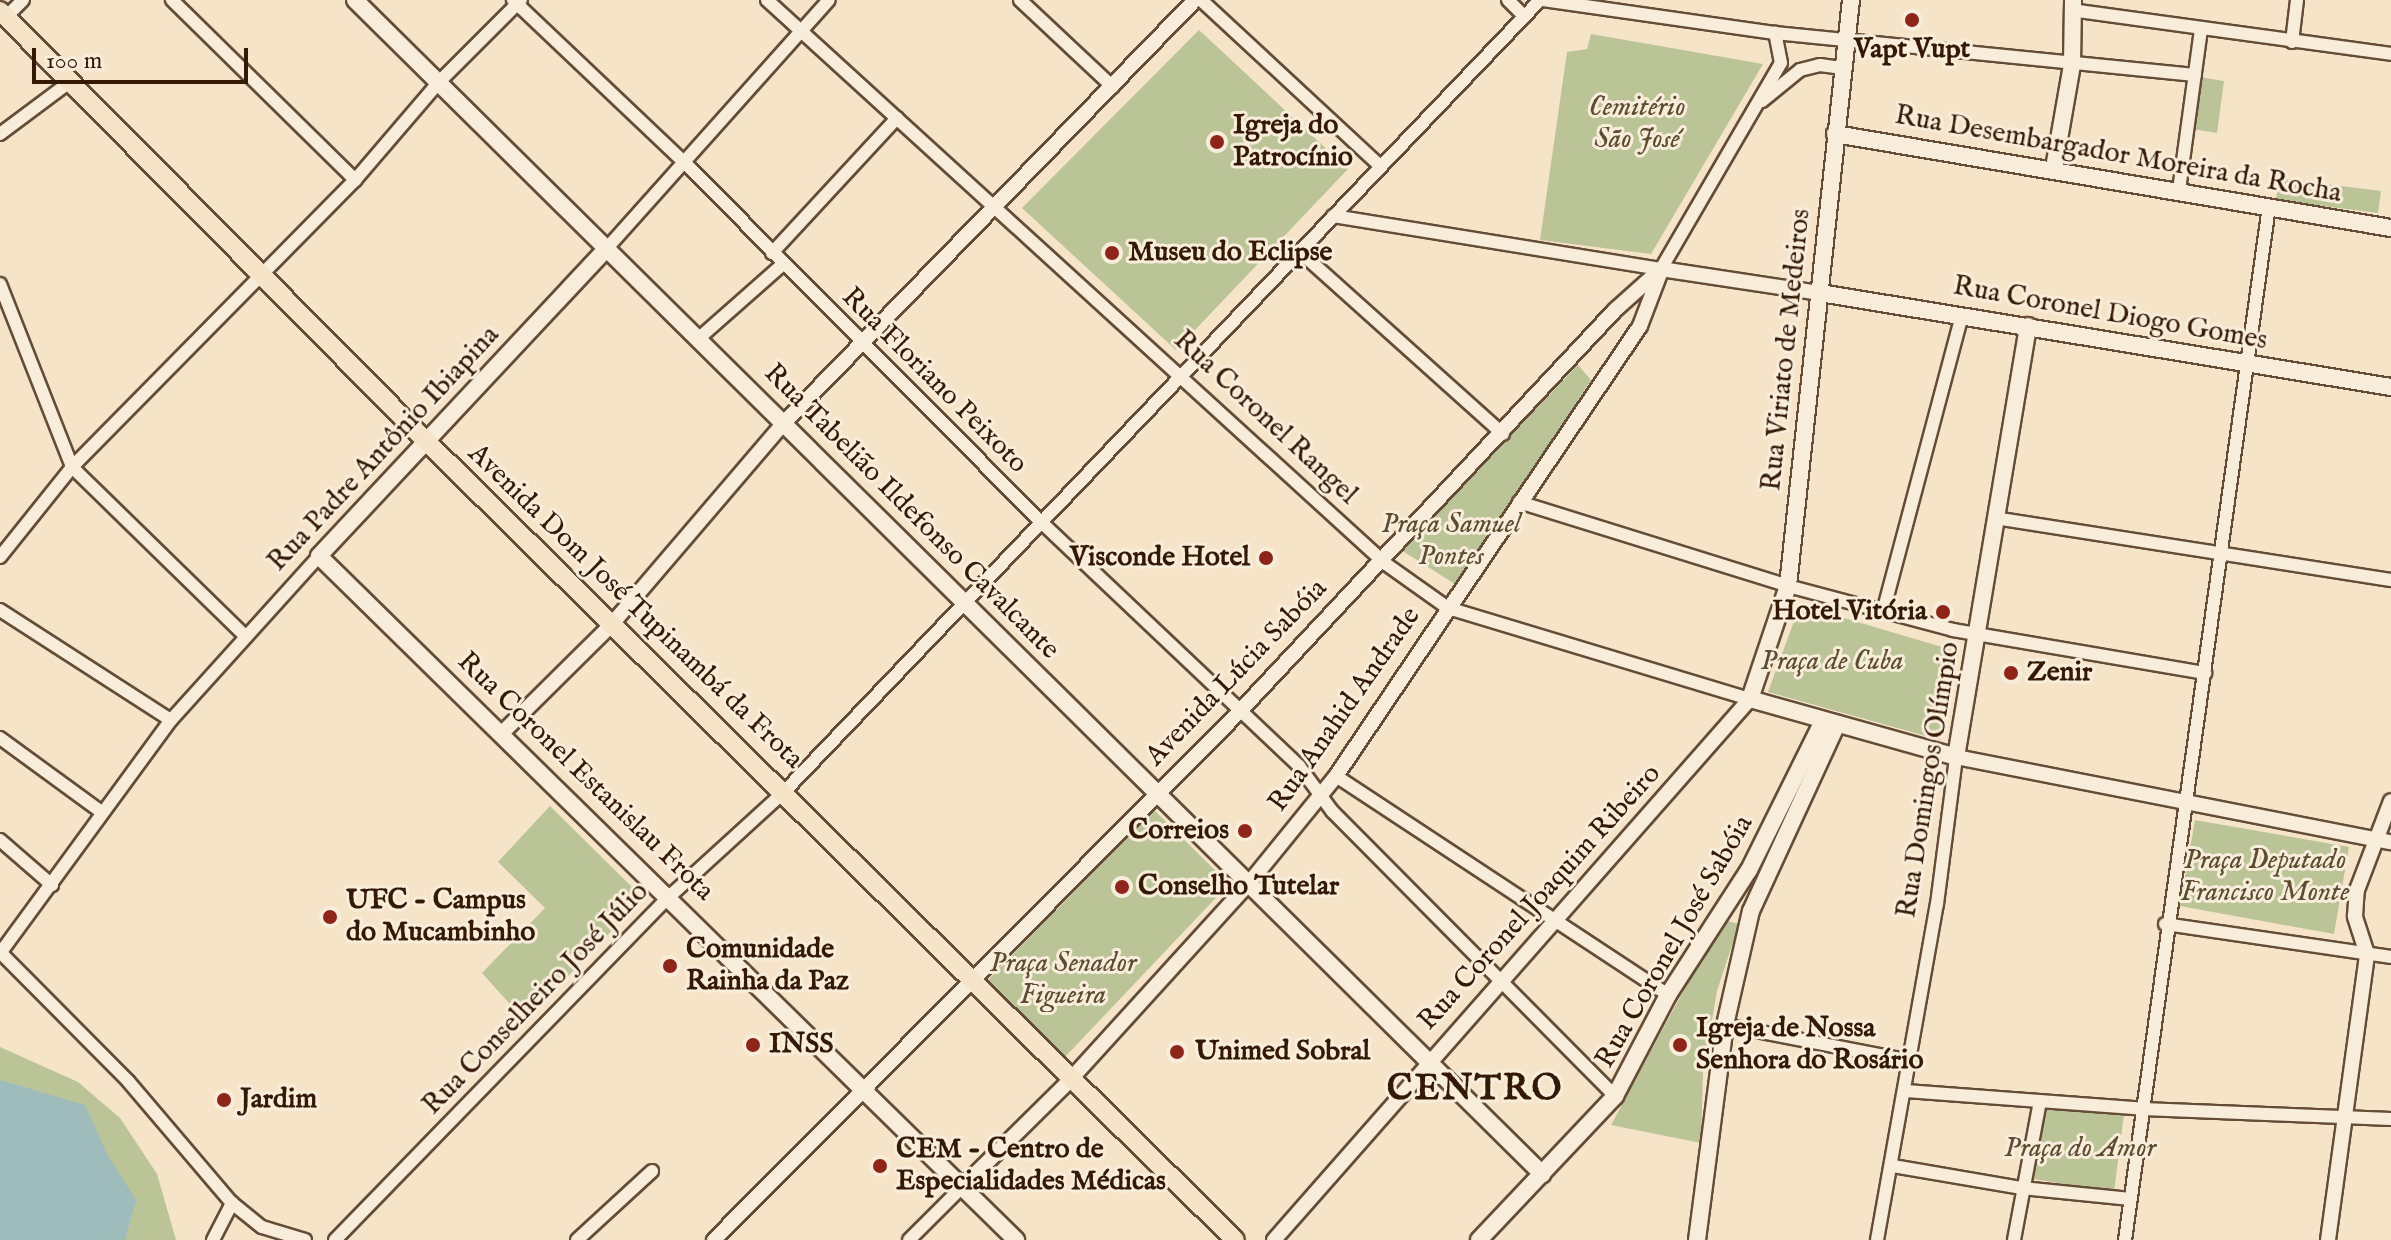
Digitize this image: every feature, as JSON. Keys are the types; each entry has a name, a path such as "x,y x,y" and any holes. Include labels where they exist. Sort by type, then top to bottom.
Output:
{"main road":[{"name":"Rua Tabelião Ildefonso Cavalcante","path":"355,0 1157,793 1432,1060 1542,1174"},
{"name":"Rua Viriato de Medeiros","path":"1750,699 1788,586 1841,68 1851,0"},
{"path":"2054,168 2072,65 2072,5"},
{"name":"Avenida Dom José Tupinambá da Frota","path":"3,14 262,272 425,440 784,792 1069,1081 1235,1240"},
{"name":"Rua Desembargador Moreira da Rocha","path":"1835,134 2054,168 2391,228"},
{"name":"Rua Padre Antônio Ibiapina","path":"319,556 608,247"},
{"name":"Rua Coronel Diogo Gomes","path":"1820,293 2391,387"},
{"name":"Rua Domingos Olímpio","path":"1956,757 2028,326"},
{"name":"Rua Coronel Estanislau Frota","path":"319,556 503,732 1016,1240"},
{"name":"Rua Coronel Rangel","path":"1750,699 1956,757"},
{"path":"1697,1240 1725,1025 1751,911 1830,722"},
{"name":"Rua Coronel José Sabóia","path":"1479,1240 1615,1096 1668,995 1749,870 1830,722"}],"street":[{"path":"3,14 23,0"},
{"path":"172,0 355,180"},
{"name":"Rua Coronel Rangel","path":"767,0 1179,373 1380,560 1448,608 1750,699"},
{"name":"Rua Padre Antônio Ibiapina","path":"608,247 686,164 829,0"},
{"path":"1020,0 1113,87"},
{"path":"503,732 612,624 783,424 1195,0"},
{"path":"1201,0 1380,166"},
{"path":"1508,0 1524,16"},
{"path":"1542,0 1775,33 2195,75"},
{"name":"Rua Conselheiro José Júlio","path":"335,1240 670,896 784,792 1179,373 1542,0"},
{"path":"2292,42 2297,0"},
{"path":"0,557 72,467 355,180 438,83 517,1"},
{"name":"Rua Floriano Peixoto","path":"517,1 686,164 1039,520 1241,710 1615,1096"},
{"path":"2072,5 2201,30 2391,54"},
{"path":"2179,190 2201,30"},
{"name":"Avenida Lúcia Sabóia","path":"714,1240 973,983 1241,710 1380,560 1503,434 1615,310 1661,269 1781,63 1775,33"},
{"name":"Avenida Lúcia Sabóia","path":"1754,108 1800,70 1820,65 1841,68"},
{"path":"0,134 71,81"},
{"path":"772,253 897,118"},
{"path":"2125,1240 2165,924 2223,553 2269,206"},
{"path":"1333,216 1820,293"},
{"path":"1299,251 1503,434"},
{"path":"698,339 783,264"},
{"name":"Rua Anahid Andrade","path":"909,1240 1069,1081 1250,882 1322,795 1640,326 1661,269"},
{"path":"0,284 72,467 246,637"},
{"path":"0,321 12,310"},
{"path":"1615,310 1631,314 1640,326"},
{"path":"1883,612 1962,315"},
{"path":"1519,502 1788,586 1977,636 2205,673"},
{"path":"1995,518 2391,580"},
{"name":"Rua Padre Antônio Ibiapina","path":"0,952 52,885 100,811 171,720 319,556"},
{"path":"0,610 171,720"},
{"name":"Rua Coronel Joaquim Ribeiro","path":"1274,1240 1557,922 1750,699"},
{"path":"0,738 100,811"},
{"path":"1956,757 2384,841"},
{"name":"Rua Domingos Olímpio","path":"1877,1240 1911,1061 1956,757"},
{"path":"1336,776 1668,995"},
{"path":"2328,1240 2367,954 2355,916 2357,890 2384,841 2391,801"},
{"path":"0,840 52,885"},
{"path":"2165,924 2391,957"},
{"path":"0,952 128,1081 232,1203 262,1227 305,1240"},
{"path":"1725,1025 1911,1061"},
{"path":"1906,1091 2143,1109 2391,1119"},
{"path":"2014,1240 2040,1101"},
{"path":"1893,1166 2022,1188 2130,1199"},
{"path":"577,1240 652,1171"},
{"path":"213,1240 232,1203"}],"green space":[{"path":"1199,30 1348,169 1176,350 1022,208"},
{"name":"Cemitério São José","path":"1591,34 1763,64 1651,254 1540,240 1567,52 1587,49"},
{"path":"2199,77 2224,81 2217,133 2193,129"},
{"path":"2279,178 2381,191 2378,213 2276,200"},
{"name":"Praça Samuel Pontes","path":"1578,365 1591,380 1458,586 1401,550"},
{"name":"Praça de Cuba","path":"1800,605 1959,652 1940,740 1768,692"},
{"path":"550,806 643,898 525,1021 482,973 545,908 498,862"},
{"name":"Praça Senador Figueira","path":"1154,810 1229,884 1064,1058 984,984"},
{"name":"Praça Deputado Francisco Monte","path":"2195,820 2349,847 2334,934 2180,906"},
{"path":"1727,921 1739,924 1717,991 1703,1072 1701,1143 1611,1125 1711,940"},
{"path":"0,1047 78,1082 120,1118 157,1174 176,1240 0,1240"},
{"name":"Praça do Amor","path":"2040,1109 2124,1114 2114,1192 2028,1178"}],"water":[{"path":"0,1080 85,1105 107,1154 136,1200 125,1240 0,1240"}],"place":[{"name":"Vapt Vupt","path":"1912,20"},
{"name":"Igreja do Patrocínio","path":"1217,142"},
{"name":"Museu do Eclipse","path":"1112,253"},
{"name":"Visconde Hotel","path":"1266,558"},
{"name":"Hotel Vitória","path":"1943,612"},
{"name":"Zenir","path":"2011,673"},
{"name":"Correios","path":"1245,831"},
{"name":"Conselho Tutelar","path":"1122,887"},
{"name":"UFC - Campus do Mucambinho","path":"330,917"},
{"name":"Comunidade Rainha da Paz","path":"670,966"},
{"name":"INSS","path":"753,1045"},
{"name":"Igreja de Nossa Senhora do Rosário","path":"1680,1045"},
{"name":"Unimed Sobral","path":"1177,1052"},
{"name":"Jardim","path":"224,1100"},
{"name":"CEM - Centro de Especialidades Médicas","path":"880,1166"}],"district":[{"name":"CENTRO","path":"1475,1090"}]}
